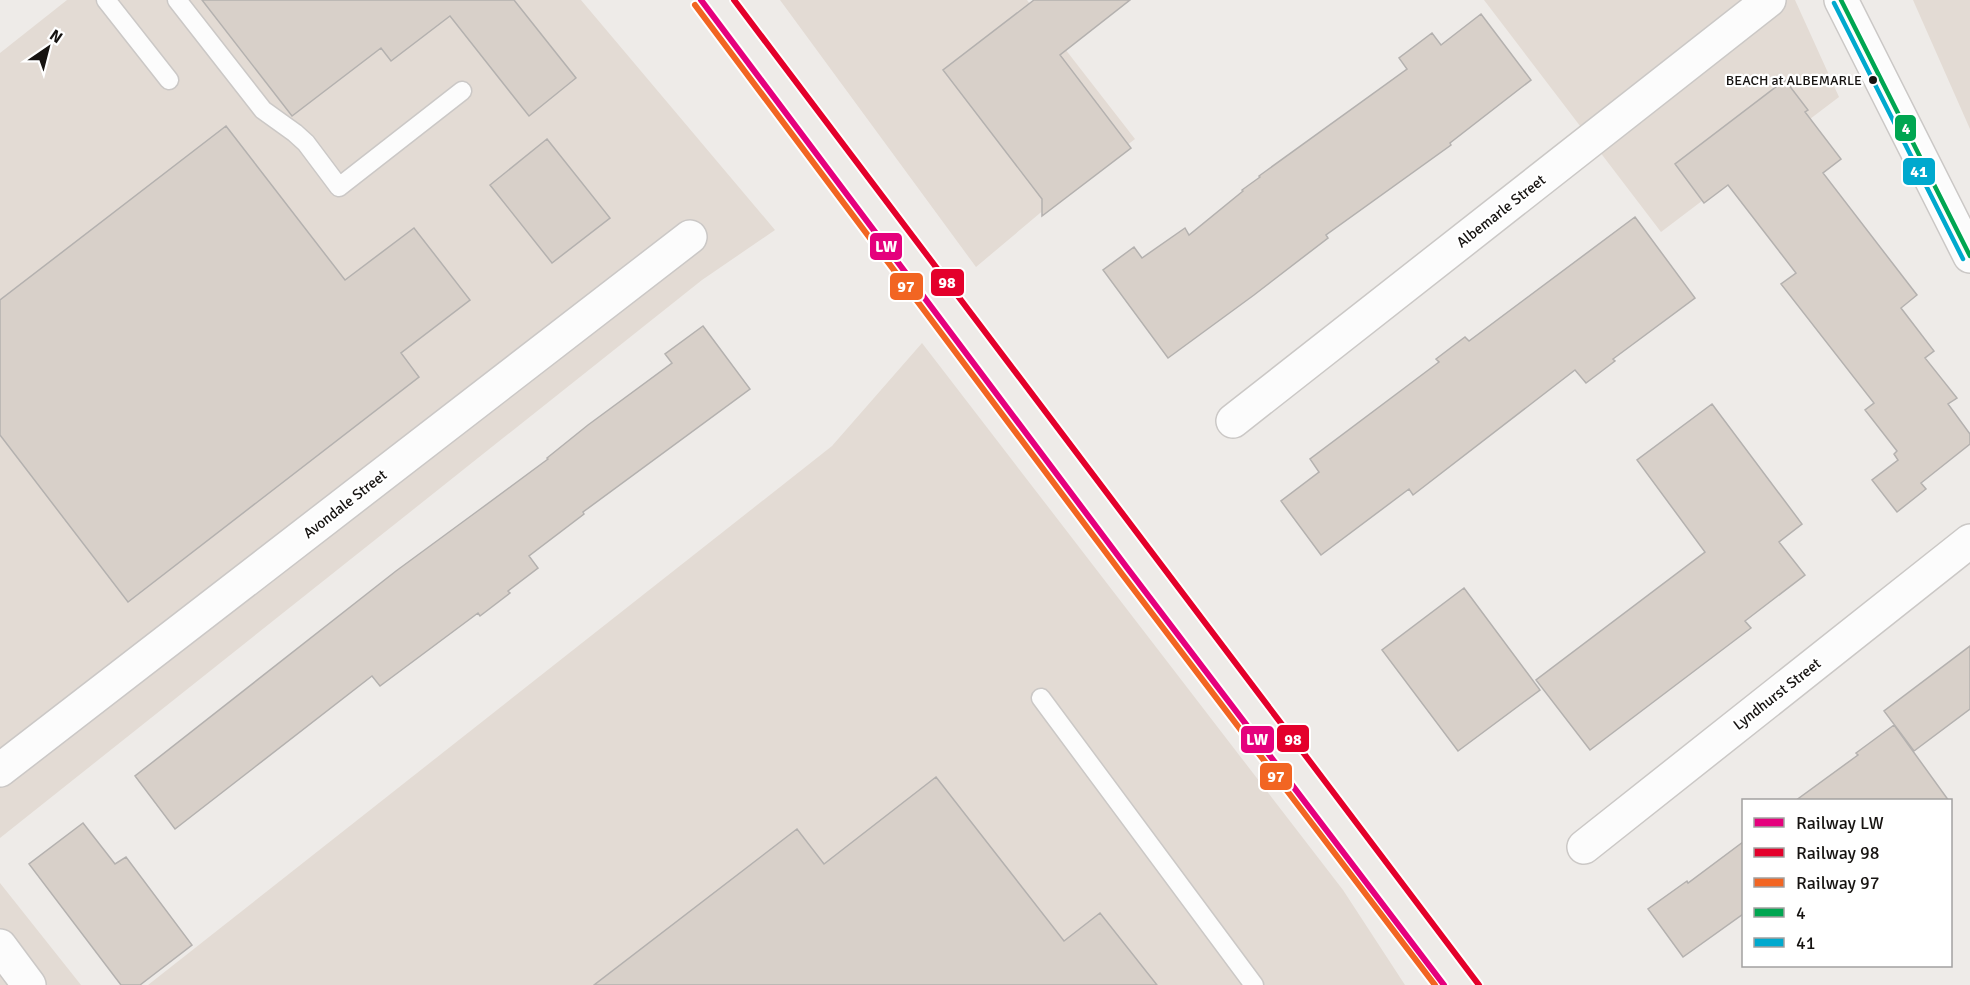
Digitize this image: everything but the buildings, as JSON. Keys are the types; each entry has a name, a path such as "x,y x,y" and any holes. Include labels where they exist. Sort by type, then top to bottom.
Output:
{"street":[{"name":"Albemarle Street","path":"1233,421 1769,0"},
{"path":"1841,0 1970,256"},
{"name":"Avondale Street","path":"0,770 690,237"},
{"name":"Lyndhurst Street","path":"1584,847 1970,541"},
{"path":"0,946 29,985"}],"lane":[{"path":"106,0 169,80"},
{"path":"177,0 263,110 306,143 339,187 462,91"},
{"path":"1041,698 1254,985"}],"shaded area":[{"path":"67,0 581,0 775,230 702,280 0,838 0,53"},
{"path":"780,0 1027,0 1135,139 1052,203 976,267"},
{"path":"1484,0 1795,0 1839,97 1661,232"},
{"path":"1913,0 1970,0 1970,129"},
{"path":"922,343 1343,890 1405,985 148,985 832,446"},
{"path":"0,883 81,985 0,985"}],"rail line":[{"name":"LW","path":"701,0 1444,985"},
{"name":"98","path":"734,0 1479,985"},
{"name":"97","path":"695,5 1122,574 1435,985"}],"transit line":[{"name":"4","path":"1841,0 1970,256"},
{"name":"41","path":"1834,3 1963,259"}],"place":[{"name":"BEACH at ALBEMARLE","path":"1873,80"}]}
